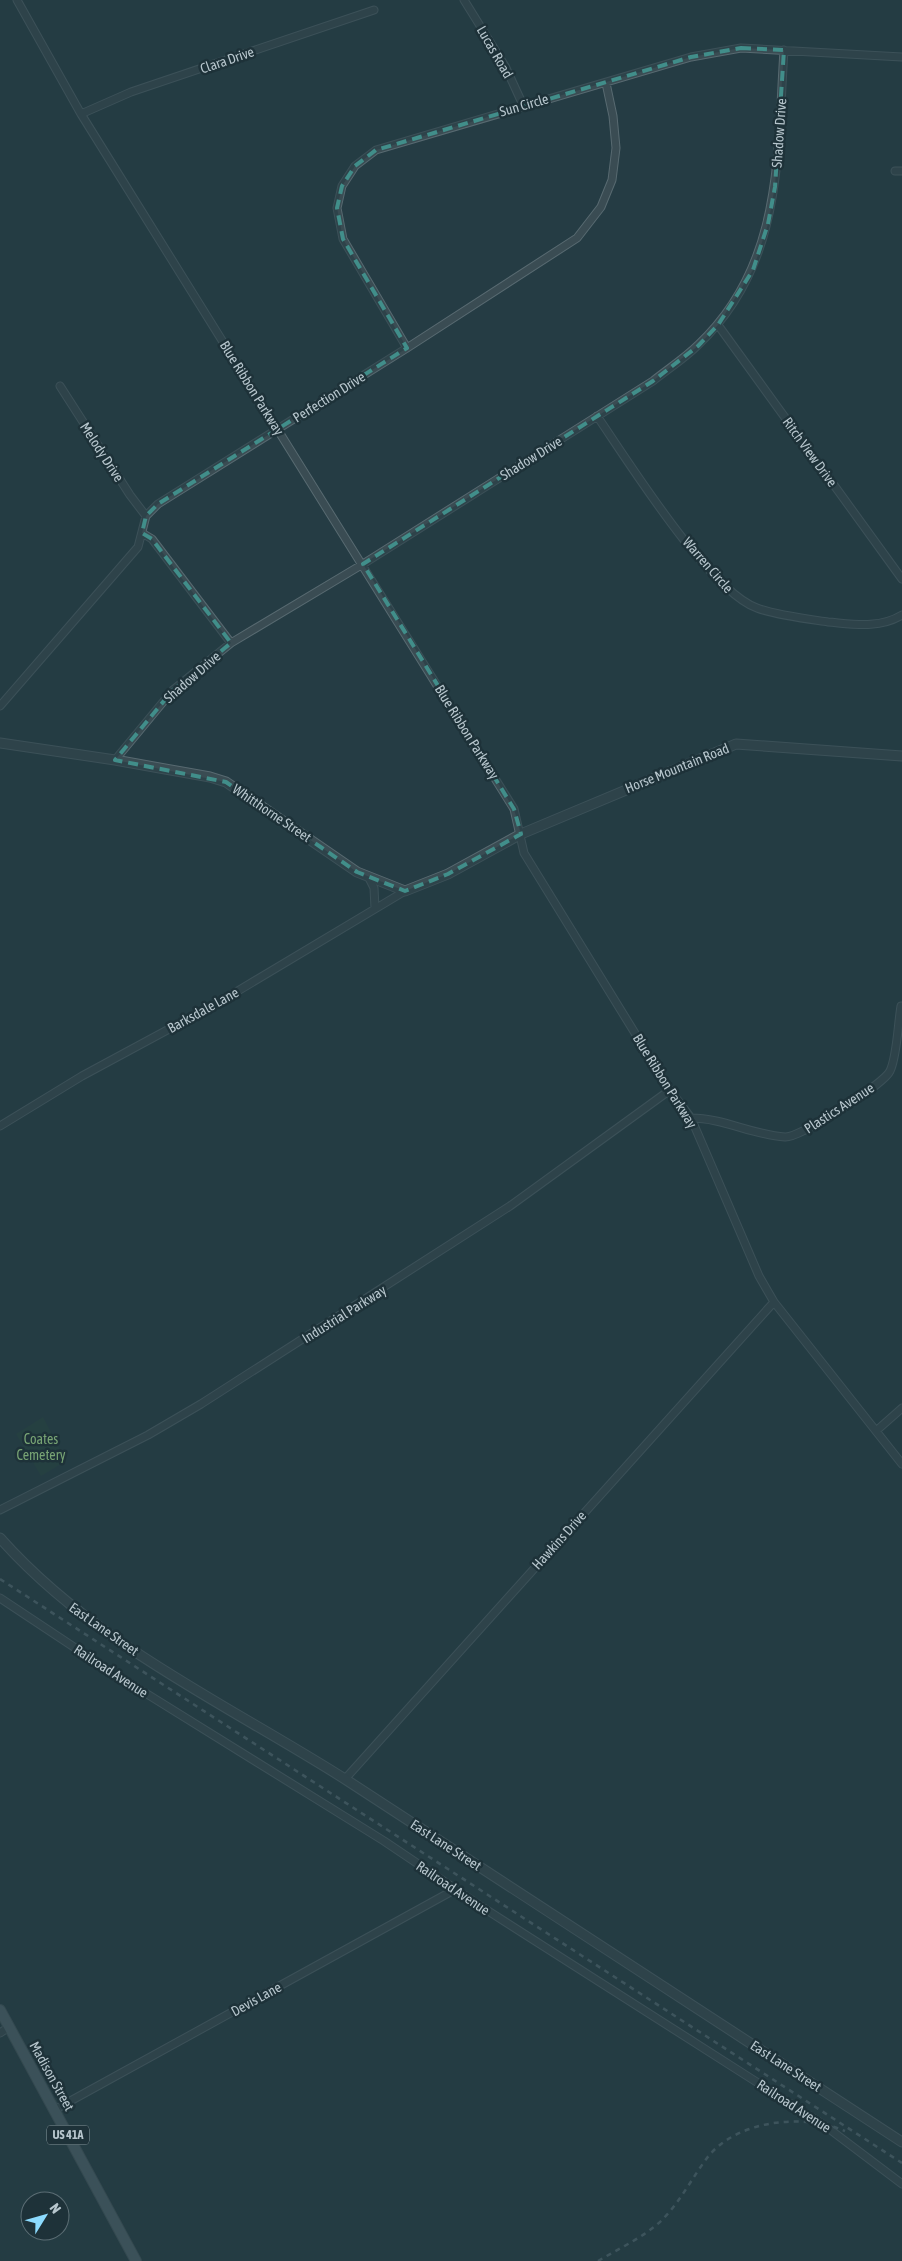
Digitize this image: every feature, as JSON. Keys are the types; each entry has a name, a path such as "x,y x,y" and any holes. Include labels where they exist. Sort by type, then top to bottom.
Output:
{"main road":[{"name":"Madison Street","path":"0,2010 5,2030 54,2110 136,2261"}],"street":[{"name":"Blue Ribbon Parkway","path":"18,0 82,114 514,809 524,853 670,1090 691,1118 759,1276 774,1302 902,1464"},
{"name":"Lucas Road","path":"464,0 504,66 523,105"},
{"name":"Clara Drive","path":"82,114 131,92 374,10"},
{"name":"Sun Circle","path":"407,348 343,239 337,208 342,186 355,166 376,150 523,105 606,83 691,57 741,48 902,57"},
{"name":"Shadow Drive","path":"115,760 173,690 231,643 363,564 653,381 698,346 718,324 753,270 768,224 775,187 784,50"},
{"name":"Perfection Drive","path":"146,516 158,504 407,348 577,238 601,207 612,180 616,148 613,116 606,83"},
{"name":"Ritch View Drive","path":"718,324 902,579"},
{"name":"Melody Drive","path":"60,386 130,495 146,516"},
{"name":"Warren Circle","path":"597,416 648,491 692,548 722,585 736,596 756,608 816,620 854,624 883,623 902,615"},
{"path":"0,706 138,547 146,516"},
{"path":"142,533 152,539 231,643"},
{"name":"Whitthorne Street","path":"0,743 115,760 210,777 226,782 357,872 405,891"},
{"name":"Horse Mountain Road","path":"521,834 736,744 902,756"},
{"path":"405,891 448,874 521,834"},
{"path":"368,876 374,888 375,908"},
{"name":"Barksdale Lane","path":"0,1126 82,1076 221,1002 405,891"},
{"name":"Plastics Avenue","path":"691,1118 705,1118 755,1133 787,1138 799,1134 831,1115 888,1074 893,1060 901,1006"},
{"name":"Industrial Parkway","path":"0,1510 148,1435 201,1404 510,1206 670,1090"},
{"name":"Hawkins Drive","path":"345,1779 774,1302"},
{"path":"876,1431 902,1408"},
{"name":"East Lane Street","path":"0,1538 21,1561 63,1600 113,1637 240,1717 345,1779 902,2142"},
{"name":"Railroad Avenue","path":"0,1598 110,1671 384,1841 451,1887 824,2124 902,2184"},
{"name":"Devis Lane","path":"54,2110 454,1890 451,1887"}],"highlighted area":[{"path":"741,48 784,50 775,187 768,224 753,270 718,325 698,346 653,381 363,564 514,809 521,834 448,874 405,891 357,872 226,782 115,760 173,690 231,643 152,539 142,533 146,516 158,504 407,348 343,239 337,208 342,186 355,166 376,150 691,57"}],"green space":[{"name":"Coates Cemetery","path":"43,1417 66,1461 41,1476 16,1434"}],"railway":[{"path":"0,1579 902,2163"},
{"path":"598,2261 640,2237 662,2220 680,2198 707,2158 720,2145 735,2135 752,2128 791,2122 810,2122 828,2125 845,2131"}]}
